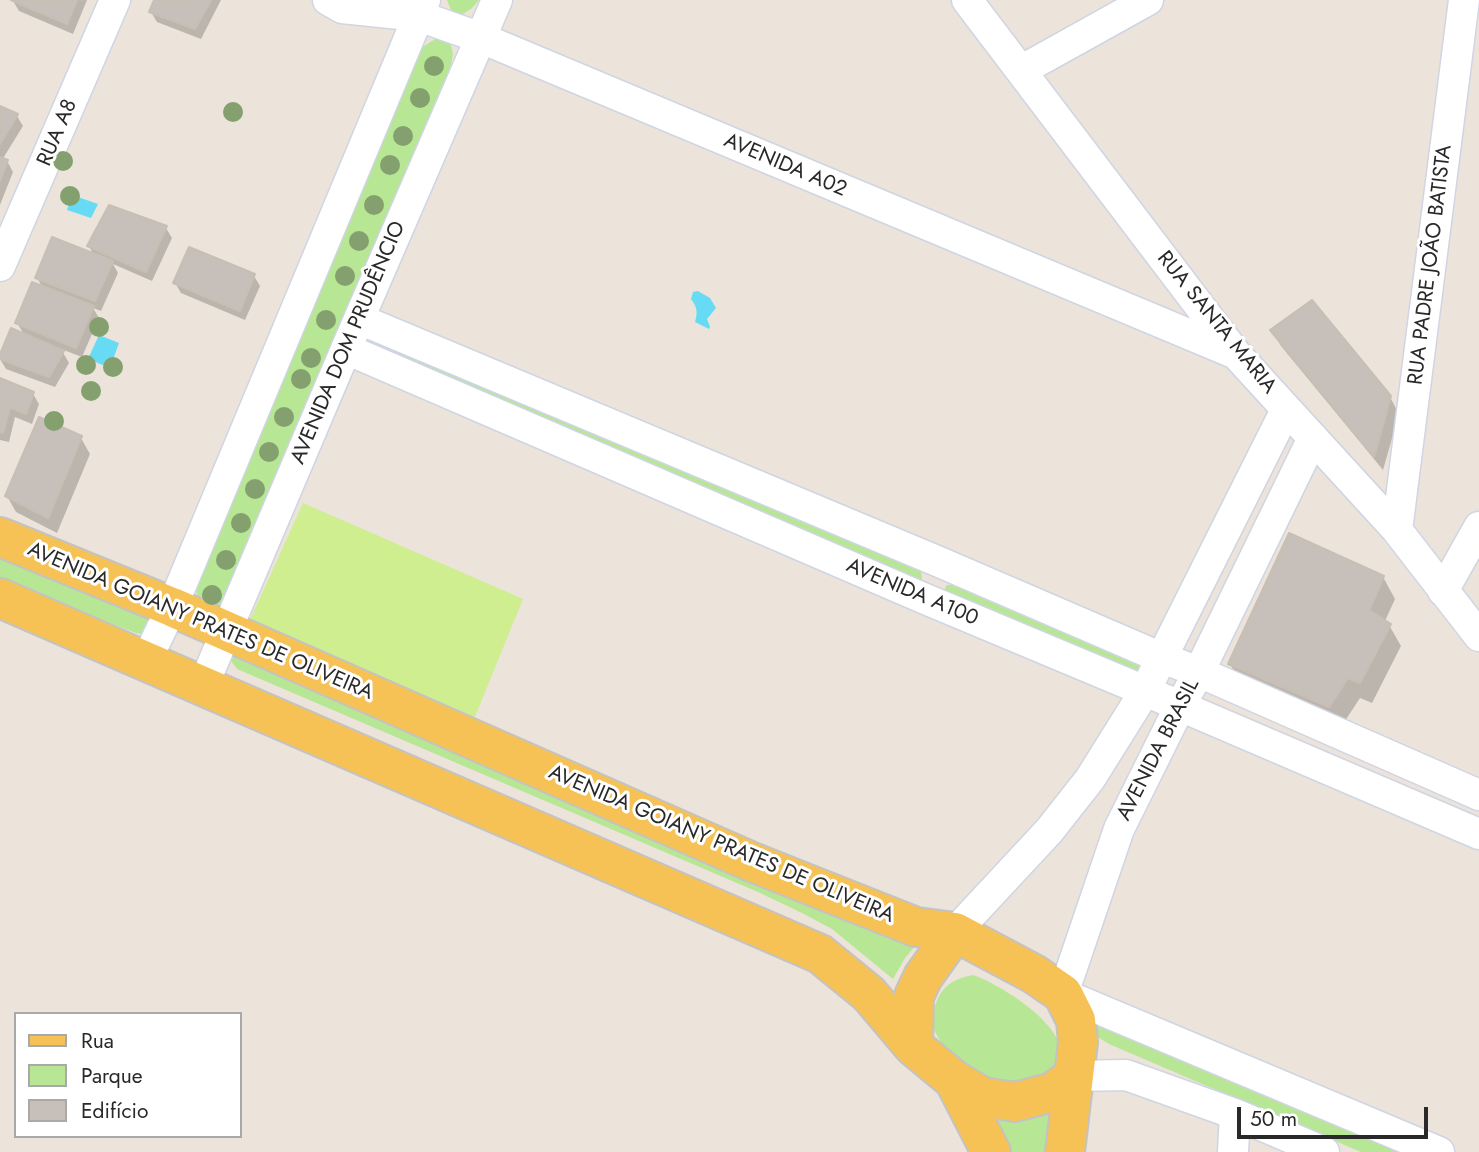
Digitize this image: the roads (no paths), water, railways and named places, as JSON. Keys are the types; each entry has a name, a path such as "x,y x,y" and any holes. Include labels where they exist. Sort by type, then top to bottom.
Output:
{"main road":[{"name":"AVENIDA GOIANY PRATES DE OLIVEIRA","path":"0,537 172,607 752,862 916,927 955,932 1034,974 1063,994"},
{"path":"0,598 820,954 869,994 913,1046 954,1080 983,1097 1015,1102 1053,1093 1074,1076"},
{"path":"913,1046 914,996 923,977 955,932"},
{"path":"1063,994 1076,1020 1078,1042 1065,1152"},
{"path":"954,1080 990,1152"}],"street":[{"name":"RUA A8","path":"0,266 115,0"},
{"name":"AVENIDA A02","path":"328,0 342,8 422,8 481,38 1236,354"},
{"name":"AVENIDA DOM PRUDÊNCIO","path":"203,686 497,0"},
{"name":"RUA SANTA MARIA","path":"967,0 1236,354 1397,530 1479,636"},
{"path":"1022,70 1148,0"},
{"name":"RUA PADRE JOÃO BATISTA","path":"1397,530 1464,0"},
{"path":"146,661 172,607 422,8"},
{"name":"AVENIDA A100","path":"359,319 1199,672 1479,795"},
{"name":"AVENIDA A100","path":"346,349 1479,834"},
{"name":"AVENIDA BRASIL","path":"955,932 1049,831 1090,779 1145,691 1286,410"},
{"name":"AVENIDA BRASIL","path":"1063,994 1119,829 1313,438"},
{"path":"1443,591 1479,527"},
{"path":"923,598 937,561"},
{"name":"AVENIDA GOIANY PRATES DE OLIVEIRA","path":"1063,994 1439,1152"},
{"path":"1074,1076 1126,1075 1234,1114 1324,1152"},
{"path":"1233,1152 1234,1114"}],"water":[{"path":"72,195 98,204 91,218 67,210"},
{"path":"698,291 710,298 716,308 707,319 709,329 695,322 696,310 691,299 693,292"},
{"path":"99,335 119,343 110,368 88,359"}]}
